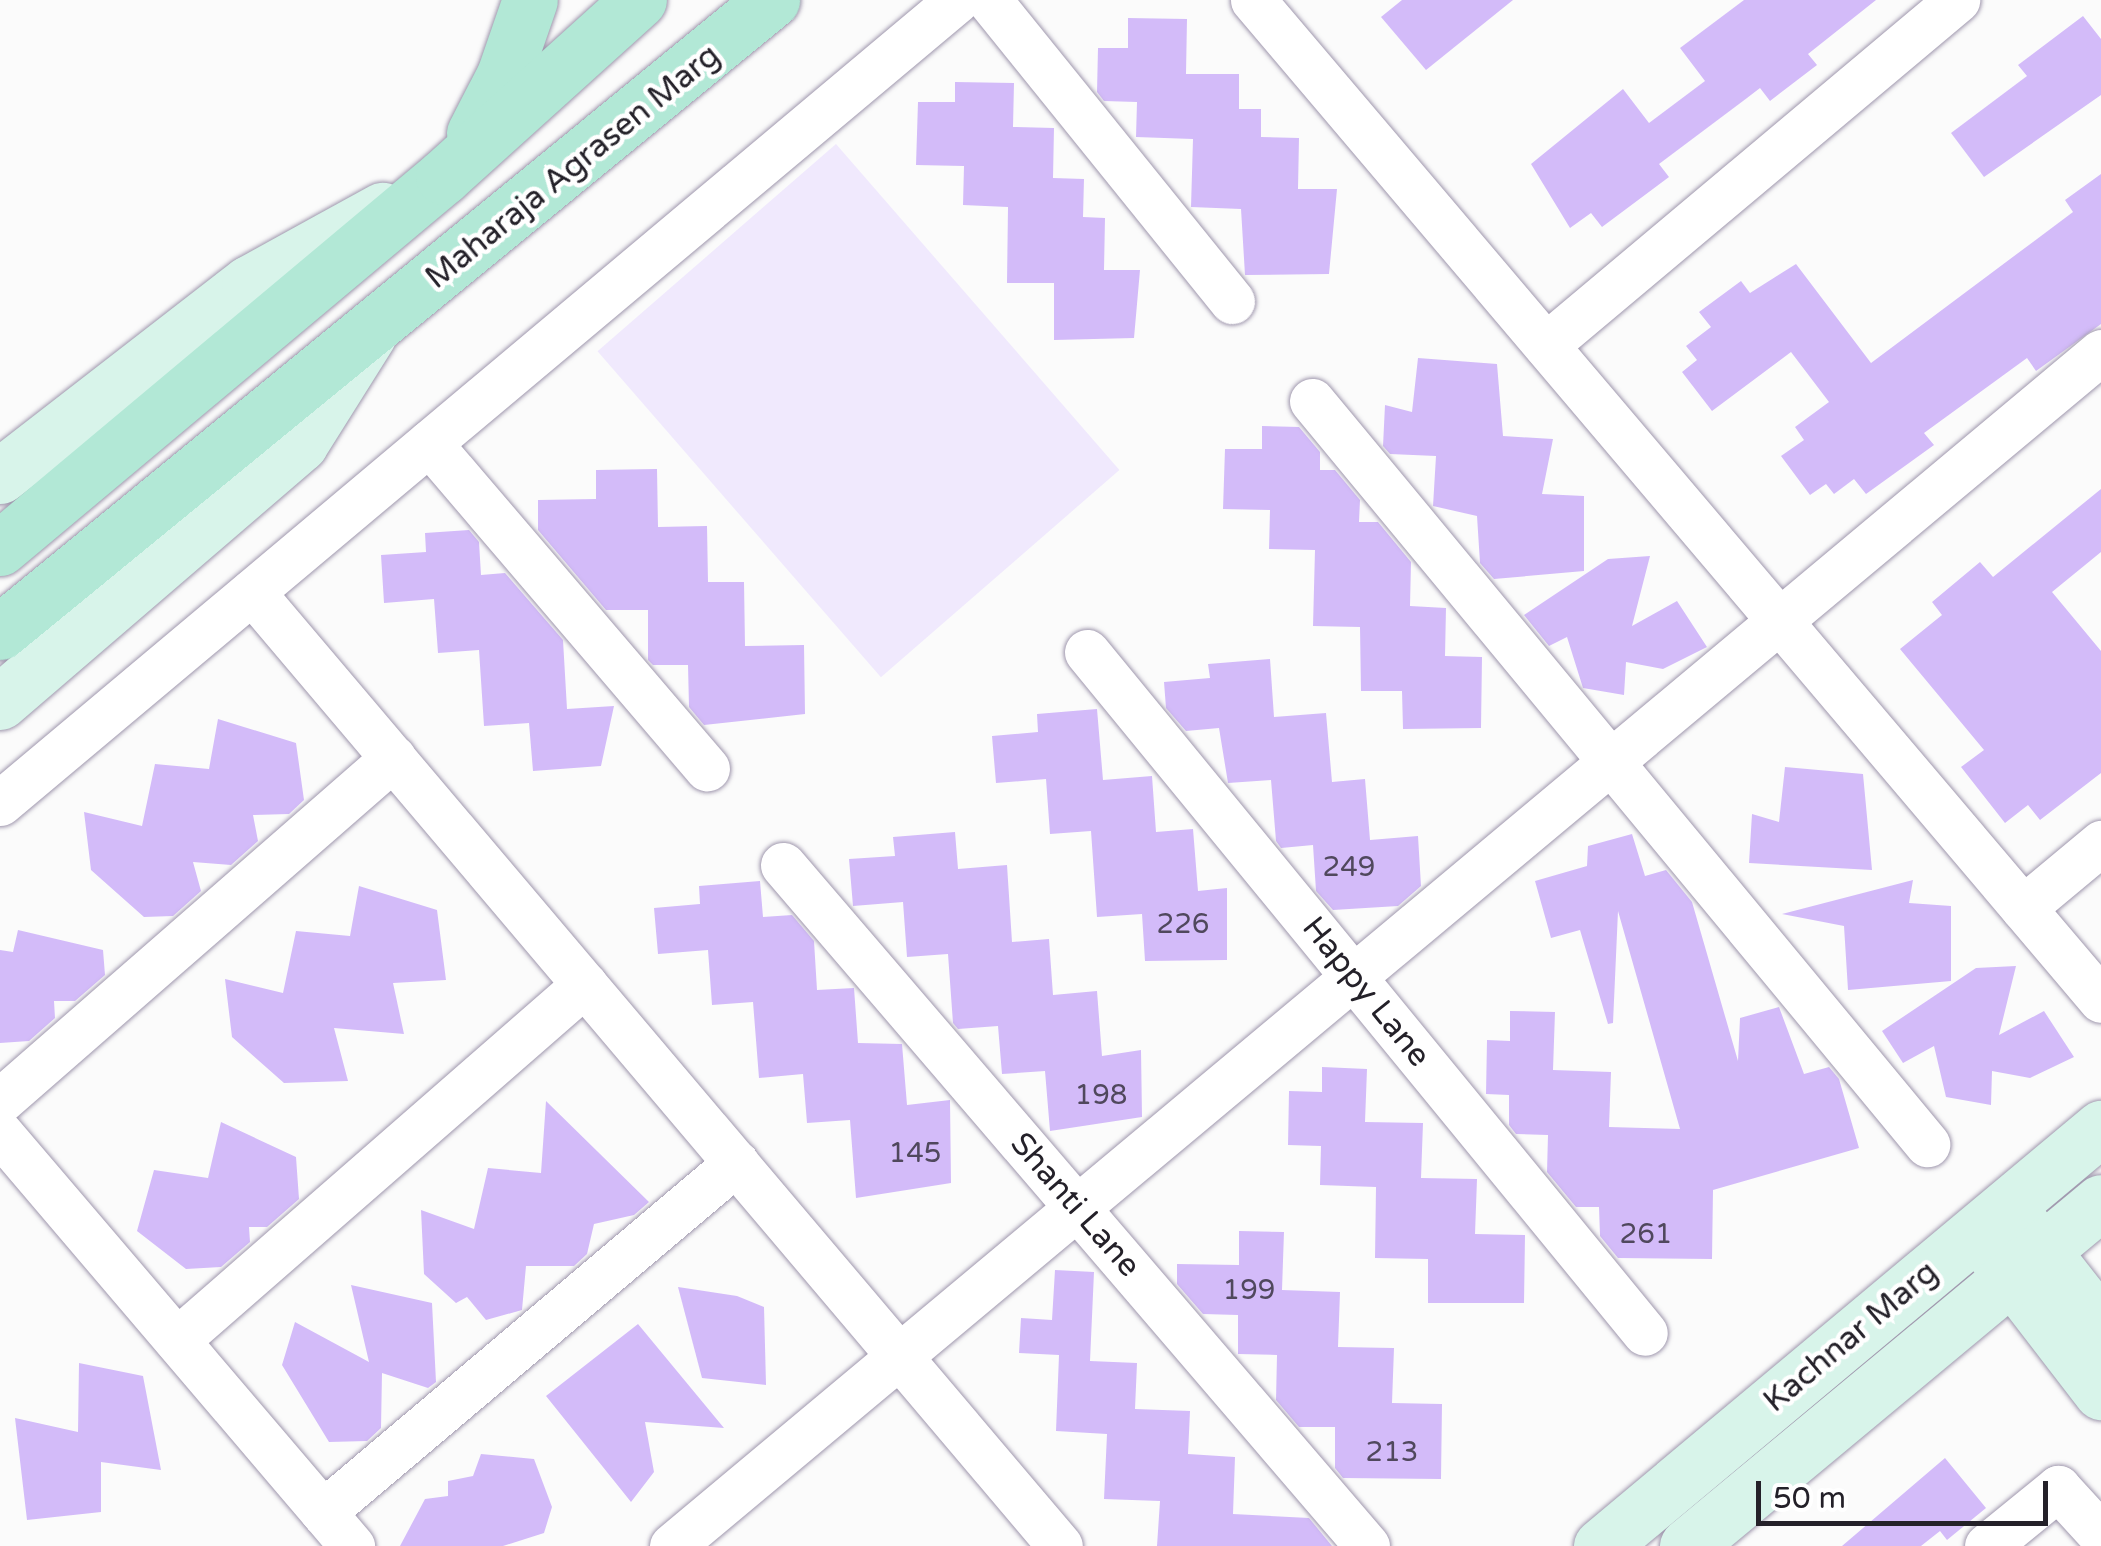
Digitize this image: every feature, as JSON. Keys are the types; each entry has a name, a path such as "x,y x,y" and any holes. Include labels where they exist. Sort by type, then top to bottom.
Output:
{"main road":[{"path":"450,170 504,75 530,0"},
{"path":"0,548 450,170 639,0"},
{"name":"Maharaja Agrasen Marg","path":"0,632 772,0"}],"street":[{"path":"0,803 957,0"},
{"path":"989,0 1232,302"},
{"path":"1546,345 1957,0"},
{"path":"1269,5 1546,345 2101,1000"},
{"path":"0,476 250,283 450,170"},
{"path":"0,702 300,444 371,332"},
{"path":"698,1538 899,1356 2101,352"},
{"path":"1312,402 1927,1144"},
{"path":"429,443 707,769"},
{"path":"252,592 1060,1546"},
{"name":"Happy Lane","path":"1087,652 1645,1333"},
{"path":"0,1101 393,758"},
{"path":"2022,908 2101,843"},
{"name":"Shanti Lane","path":"783,865 1367,1546"},
{"path":"177,1340 584,984"},
{"name":"Kachnar Marg","path":"1602,1546 2101,1128"},
{"path":"0,1132 338,1529 736,1163"},
{"name":"Kachnar Marg","path":"1687,1546 2101,1202"},
{"path":"1991,1219 2027,1264 2101,1392"},
{"path":"2027,1264 2101,1326"},
{"path":"1987,1546 2058,1488 2101,1535"}],"shaded area":[{"path":"836,144 1119,470 881,677 598,351"}],"building":[{"path":"1402,0 1513,0 1426,70 1381,17"},
{"path":"1744,0 1876,0 1808,54 1817,65 1770,101 1760,88 1659,164 1669,177 1602,227 1591,213 1570,228 1531,164 1623,89 1649,123 1705,81 1680,48"},
{"path":"2083,16 2101,39 2101,95 1984,177 1951,133 2027,76 2018,65"},
{"path":"1128,18 1187,19 1186,74 1239,74 1239,109 1261,109 1261,137 1299,138 1298,189 1337,189 1329,274 1245,275 1241,209 1191,207 1193,139 1136,137 1137,102 1104,101 1097,92 1098,48 1128,48"},
{"path":"955,82 1014,83 1013,127 1054,128 1053,178 1084,179 1083,217 1105,218 1104,270 1140,270 1134,338 1054,340 1054,283 1007,283 1008,207 963,205 964,166 916,165 918,102 955,102"},
{"path":"2101,174 2101,324 2036,371 2027,358 1924,433 1934,445 1866,494 1854,479 1834,494 1826,484 1810,495 1781,456 1804,440 1795,427 1829,402 1791,352 1712,411 1682,372 1697,360 1686,346 1711,327 1699,312 1741,281 1750,293 1796,264 1871,363 2073,212 2065,200"},
{"path":"1418,358 1497,364 1503,436 1553,439 1542,494 1584,496 1584,571 1494,579 1480,563 1477,516 1433,506 1436,456 1390,454 1383,446 1385,405 1412,412"},
{"path":"1262,426 1299,427 1320,452 1320,470 1335,470 1360,500 1359,522 1378,522 1411,562 1410,606 1446,608 1445,656 1482,657 1481,728 1403,729 1402,691 1361,691 1360,627 1313,626 1315,550 1269,549 1270,510 1223,509 1225,449 1262,449"},
{"path":"657,469 658,527 707,526 708,582 744,582 745,646 804,645 805,714 704,725 689,707 688,665 653,665 648,660 648,610 606,610 538,530 538,500 596,499 596,470"},
{"path":"2101,489 2101,552 2052,592 2101,651 2101,773 2040,820 2028,805 2005,823 1961,767 1984,750 1900,649 1942,615 1932,602 1980,562 1993,577"},
{"path":"469,530 479,542 481,575 505,573 563,640 567,709 614,706 601,766 533,771 529,723 484,726 479,650 438,653 434,599 384,603 381,555 426,552 425,533"},
{"path":"1650,556 1632,626 1677,601 1707,647 1663,669 1626,662 1624,695 1583,688 1567,637 1549,646 1524,615 1608,559"},
{"path":"1270,659 1274,717 1326,713 1332,782 1365,779 1370,840 1418,836 1421,886 1398,906 1333,910 1316,891 1313,845 1281,848 1276,841 1271,780 1228,783 1219,728 1186,731 1166,708 1164,682 1210,678 1208,664"},
{"path":"1097,709 1103,780 1152,776 1156,832 1193,829 1198,891 1227,888 1227,960 1145,961 1142,914 1097,917 1091,831 1050,834 1046,779 996,783 992,736 1038,732 1037,714"},
{"path":"218,719 296,743 304,800 289,814 253,815 258,841 231,865 193,862 201,891 173,916 144,917 91,870 84,812 142,826 155,764 209,769"},
{"path":"1785,767 1863,774 1872,870 1749,863 1752,814 1779,822"},
{"path":"955,832 958,869 1007,865 1012,942 1049,939 1053,995 1097,991 1102,1056 1141,1050 1142,1117 1050,1131 1045,1071 1002,1074 998,1026 958,1029 953,1023 948,954 907,957 903,902 853,906 849,859 895,856 893,837"},
{"path":"1632,834 1645,876 1666,870 1692,902 1738,1061 1740,1018 1779,1007 1804,1074 1829,1067 1839,1079 1859,1148 1713,1190 1712,1259 1618,1258 1600,1236 1599,1207 1576,1207 1547,1172 1548,1135 1516,1134 1509,1125 1509,1095 1486,1094 1487,1040 1510,1041 1510,1011 1555,1012 1553,1070 1611,1072 1609,1127 1680,1129 1618,911 1613,1023 1608,1024 1580,930 1551,938 1535,881 1587,866 1588,846"},
{"path":"1913,880 1909,903 1951,906 1951,981 1848,990 1844,926 1782,914"},
{"path":"760,881 763,917 792,915 814,941 817,990 854,988 858,1043 902,1044 907,1105 950,1100 951,1183 856,1198 850,1120 807,1123 803,1074 759,1078 753,1002 712,1005 708,950 658,954 654,908 700,904 699,886"},
{"path":"359,886 437,910 446,980 393,983 404,1034 334,1028 348,1081 284,1083 232,1037 225,979 283,993 296,931 350,936"},
{"path":"18,930 103,950 105,975 75,1001 54,1001 55,1018 29,1041 0,1043 0,950 13,952"},
{"path":"2016,966 1999,1035 2044,1011 2074,1057 2030,1078 1992,1071 1991,1105 1946,1097 1934,1046 1903,1063 1882,1031 1976,968"},
{"path":"1322,1067 1367,1069 1365,1122 1423,1123 1421,1178 1477,1179 1475,1234 1525,1235 1524,1303 1428,1303 1428,1259 1375,1258 1376,1187 1320,1185 1321,1146 1288,1145 1289,1091 1322,1092"},
{"path":"546,1101 649,1202 634,1215 594,1224 587,1254 574,1266 526,1266 522,1310 486,1320 467,1297 456,1303 424,1274 421,1210 474,1229 488,1168 541,1173"},
{"path":"221,1122 296,1157 299,1199 267,1227 249,1227 250,1242 221,1267 186,1269 137,1231 154,1170 208,1178"},
{"path":"1239,1231 1284,1232 1282,1290 1340,1292 1338,1347 1394,1348 1392,1403 1442,1404 1441,1479 1343,1478 1335,1468 1335,1427 1299,1427 1276,1400 1277,1355 1238,1354 1238,1315 1203,1314 1177,1284 1177,1264 1239,1265"},
{"path":"1055,1270 1094,1272 1090,1361 1137,1363 1135,1409 1190,1411 1188,1454 1235,1457 1233,1514 1309,1518 1332,1546 1157,1546 1160,1501 1104,1499 1107,1434 1056,1431 1059,1355 1019,1353 1021,1318 1052,1320"},
{"path":"351,1285 432,1303 436,1382 428,1388 382,1373 381,1428 367,1441 329,1442 282,1365 295,1322 369,1362"},
{"path":"678,1287 737,1296 764,1307 766,1385 702,1378"},
{"path":"638,1324 724,1428 645,1422 654,1472 631,1502 546,1396"},
{"path":"79,1363 143,1376 161,1470 101,1462 101,1512 27,1520 15,1418 78,1432"},
{"path":"481,1454 534,1459 552,1507 544,1533 503,1546 400,1546 425,1499 448,1496 448,1481 473,1476"},
{"path":"1945,1458 1986,1508 1947,1540 1940,1531 1921,1546 1842,1546"}]}
